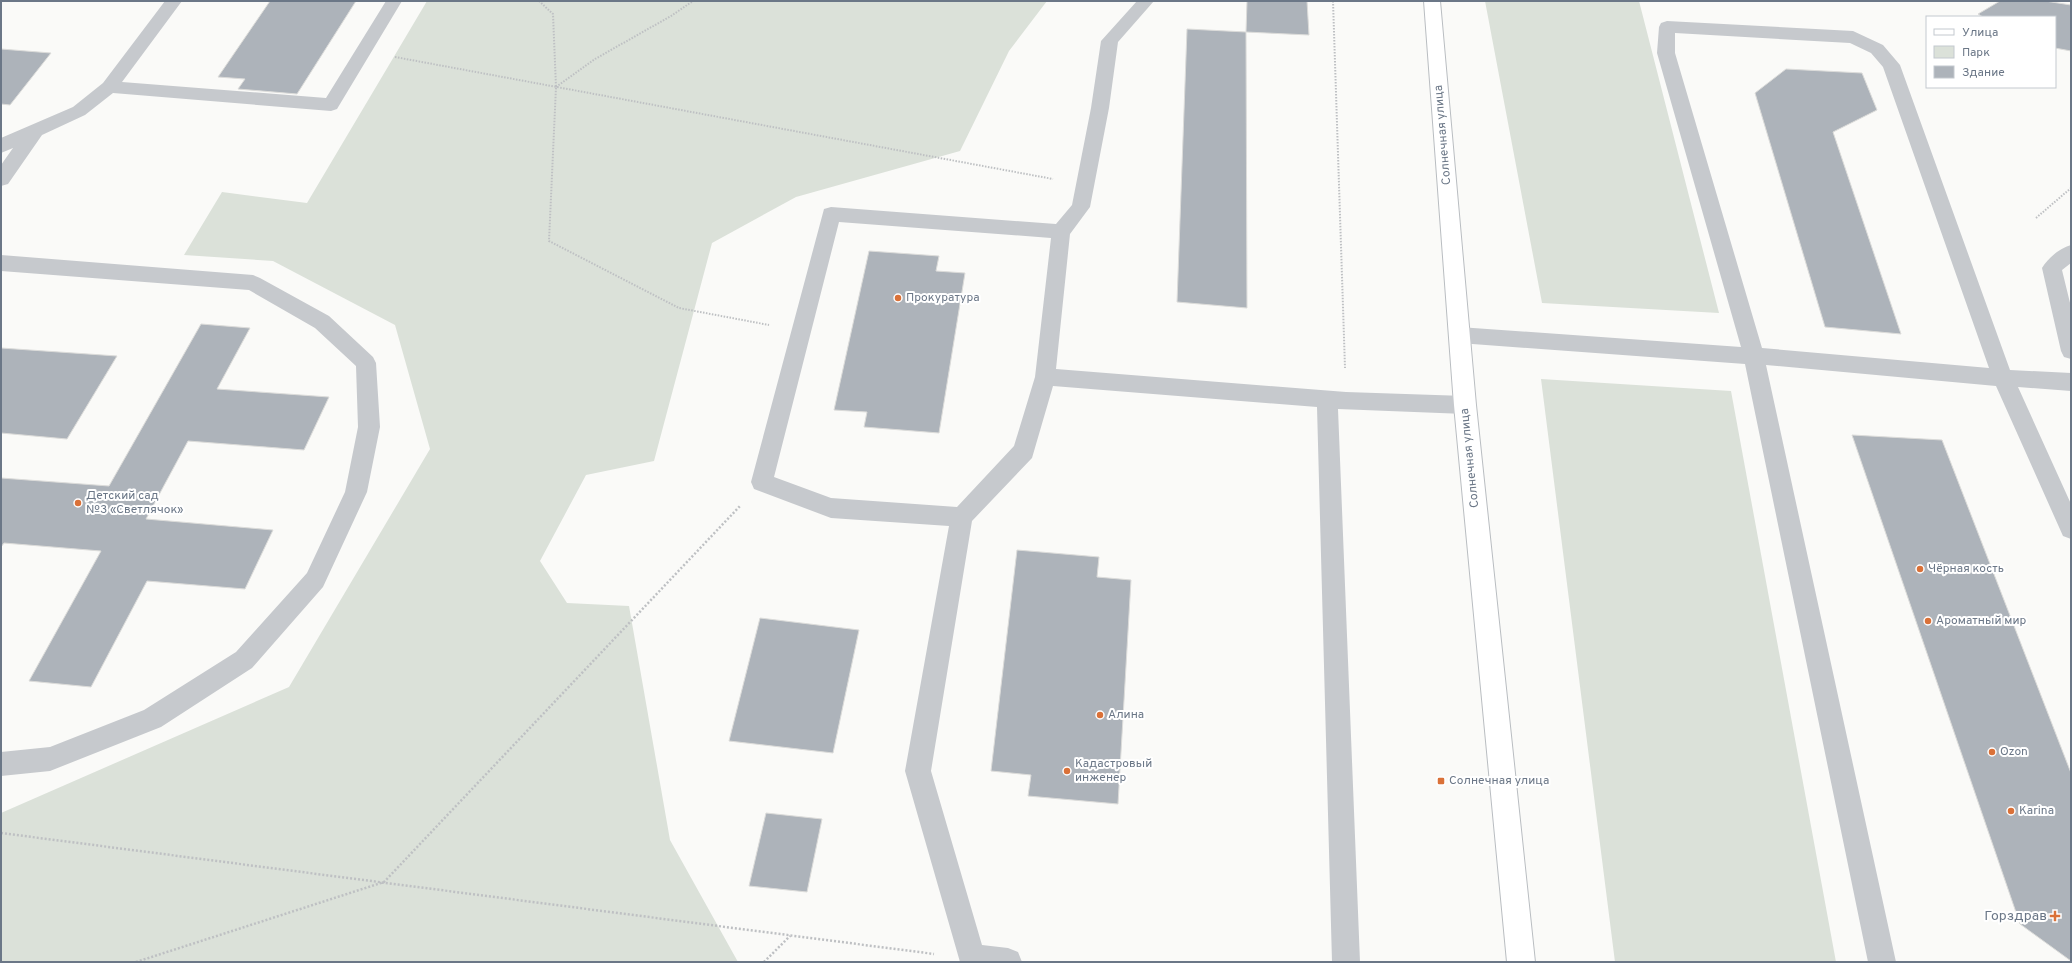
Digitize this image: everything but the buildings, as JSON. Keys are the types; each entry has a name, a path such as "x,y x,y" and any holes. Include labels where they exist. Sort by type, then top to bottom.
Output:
{"main road":[{"name":"Солнечная улица","path":"1432,1 1465,405 1521,962"}],"lane":[{"path":"1,146 79,111 109,87 174,1"},
{"path":"109,87 331,105 394,1"},
{"path":"1008,962 972,958 918,771 962,517 1024,451 1045,377 1061,232 1081,207 1110,41 1146,1"},
{"path":"1882,962 1754,356 1666,53 1667,27 1853,37 1877,49 1891,65 2003,378 2071,529"},
{"path":"1,179 35,131"},
{"path":"962,517 831,508 762,482 831,214 1061,232"},
{"path":"2071,252 2052,268 2071,351"},
{"path":"1,263 253,283 322,322 366,363 369,427 356,492 315,580 244,660 152,719 50,759 1,764"},
{"path":"1459,335 1754,356 2003,378 2071,382"},
{"path":"1045,377 1327,399 1465,405"},
{"path":"1327,399 1346,962"}],"path":[{"path":"540,1 553,14 556,87 550,241 679,308 801,330"},
{"path":"556,87 595,59 671,16 693,1"},
{"path":"363,51 1086,185"},
{"path":"2036,218 2071,188"},
{"path":"136,962 384,882 762,482"},
{"path":"1,833 790,936 972,958"},
{"path":"764,962 790,936"}],"green space":[{"path":"427,1 1047,1 1009,51 960,151 796,197 712,243 654,461 586,475 540,561 567,603 629,606 670,840 738,962 1,962 1,813 289,687 430,449 395,325 273,261 184,255 222,192 307,203"},
{"path":"1485,1 1639,1 1719,313 1542,303"},
{"path":"1541,379 1731,391 1836,962 1615,962"}],"place":[{"name":"Прокуратура","path":"898,298"},
{"name":"Детский сад №3 «Светлячок»","path":"78,503"},
{"name":"Чёрная кость","path":"1920,569"},
{"name":"Ароматный мир","path":"1928,621"},
{"name":"Алина","path":"1100,715"},
{"name":"Ozon","path":"1992,752"},
{"name":"Кадастровый инженер","path":"1067,771"},
{"name":"Солнечная улица","path":"1441,781"},
{"name":"Karina","path":"2011,811"},
{"name":"Горздрав","path":"2055,916"}]}
